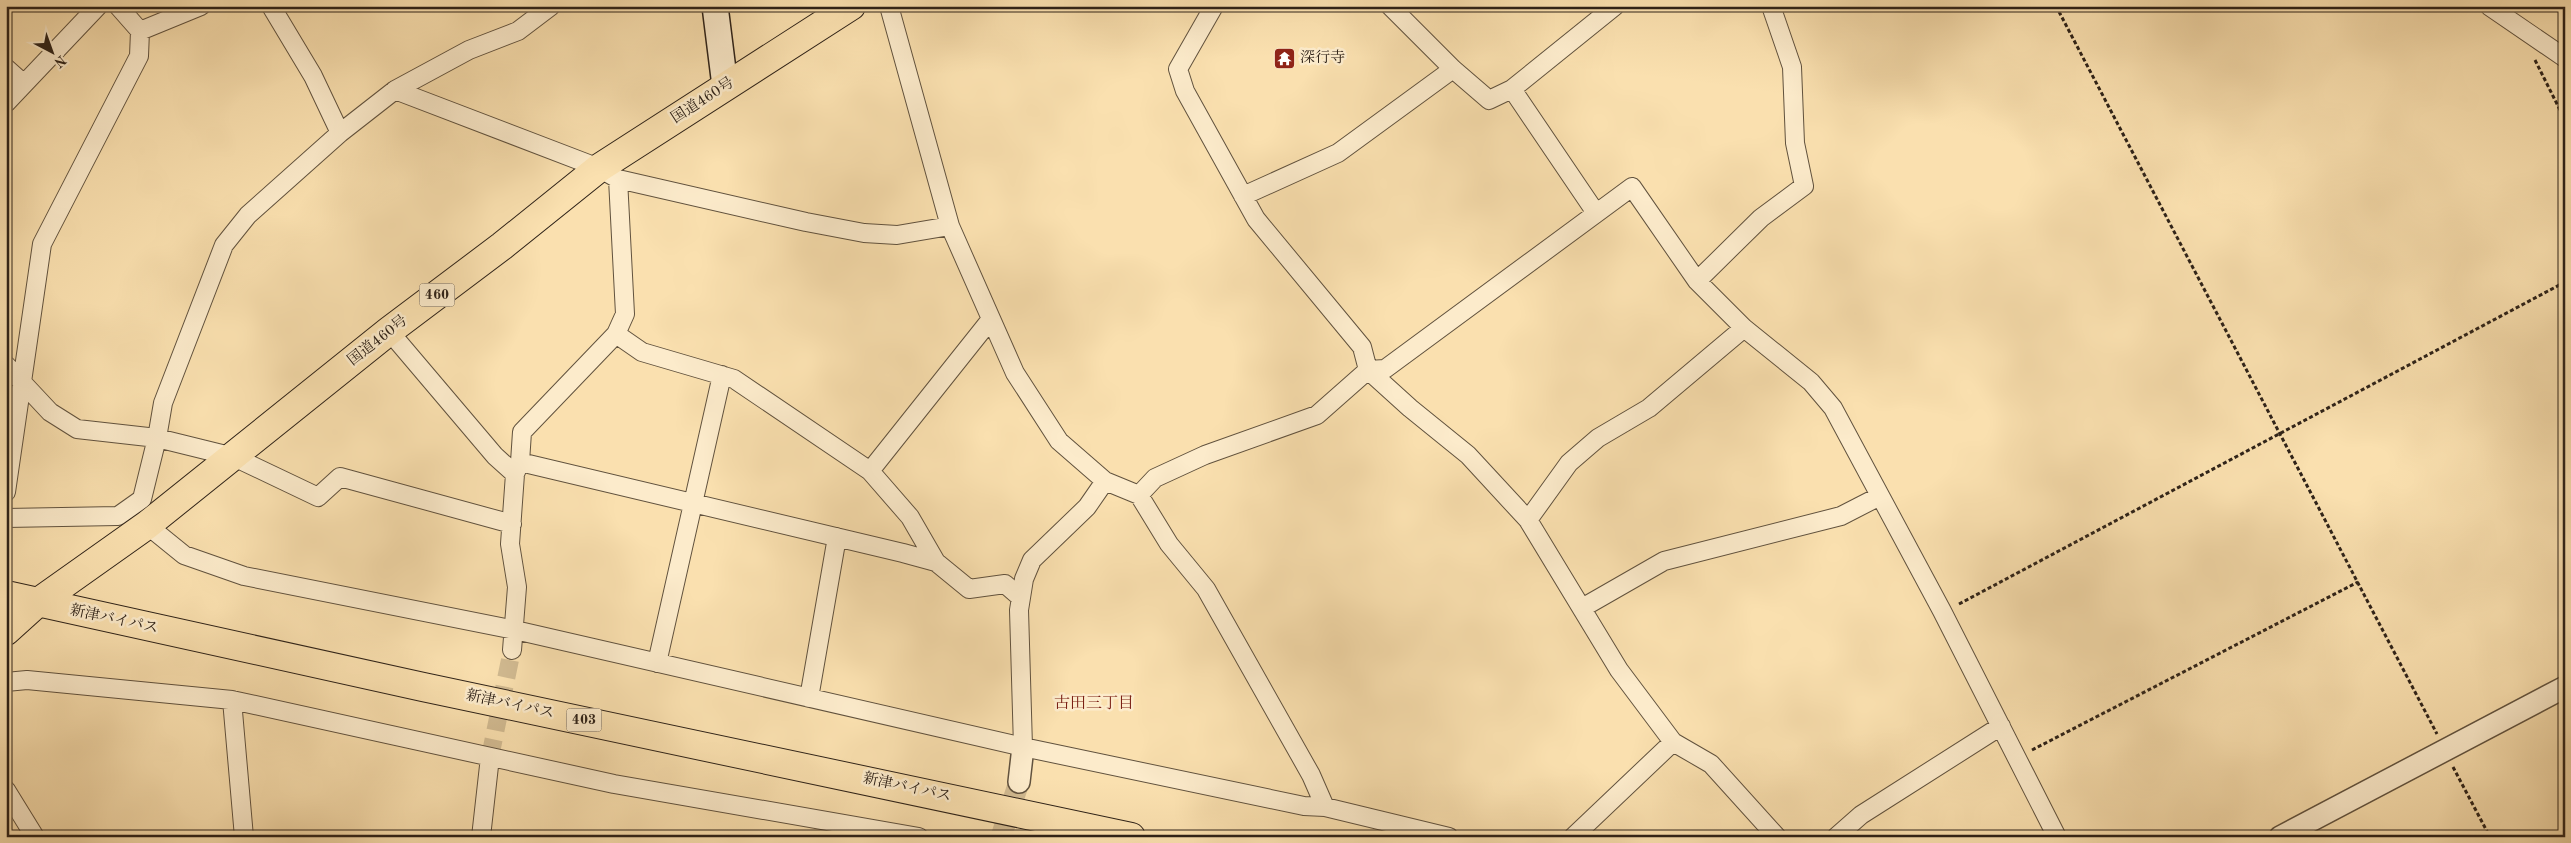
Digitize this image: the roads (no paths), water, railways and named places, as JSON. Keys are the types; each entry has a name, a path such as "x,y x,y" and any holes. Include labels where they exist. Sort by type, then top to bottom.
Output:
{"main road":[{"path":"715,6 724,86"},
{"name":"国道460号","path":"6,631 37,603 147,526 389,332 502,246 608,174 724,86 851,6"},
{"name":"403","path":"6,595 37,603"},
{"name":"新津バイパス","path":"37,603 1130,837"}],"street":[{"path":"6,103 98,6"},
{"path":"6,492 24,382 42,244 139,56 140,31 118,6"},
{"path":"140,31 201,6"},
{"path":"270,6 313,76 340,133"},
{"path":"6,518 118,516 142,499 157,438 163,403 224,245 248,215 340,133 395,90 469,50 518,31 551,6"},
{"path":"889,6 950,226 1015,373 1059,440 1105,481 1138,495 1168,544 1206,590 1310,775 1325,807"},
{"path":"1214,6 1178,69 1185,91 1256,219 1362,347 1368,370 1410,408 1468,455 1528,520 1619,670 1673,742 1711,764 1777,837"},
{"path":"1390,6 1453,69 1489,100 1512,89 1615,6"},
{"path":"1697,281 1761,218 1804,186 1795,143 1792,66 1771,6"},
{"path":"2489,6 2565,58"},
{"path":"6,68 24,84"},
{"path":"1243,196 1338,153 1453,69"},
{"path":"1512,89 1596,214"},
{"path":"395,90 608,174 806,222 864,232 897,235 950,226"},
{"path":"512,650 517,587 510,544 522,432 616,334 625,314 608,174"},
{"path":"1138,495 1155,478 1205,455 1317,415 1368,370 1384,368 1632,187 1697,281 1744,328 1811,382 1833,408 1942,611 2057,837"},
{"path":"870,471 991,319"},
{"path":"1528,520 1569,463 1598,438 1649,408 1744,328"},
{"path":"389,332 496,456 518,468 694,504 936,562"},
{"path":"616,334 642,352 734,379 870,471 910,517 936,562 969,589 1005,584 1020,597"},
{"path":"6,365 24,382 50,412 77,429 157,438 234,457 318,497 340,477 512,524"},
{"path":"657,663 722,375"},
{"path":"1019,782 1023,747 1020,597 1024,578 1032,560 1087,507 1105,481"},
{"path":"1582,608 1664,561 1841,516 1880,496"},
{"path":"147,526 184,555 244,576 515,630 1023,747 1304,806 1325,807 1449,837"},
{"path":"809,698 837,537"},
{"path":"6,682 27,680 232,700 614,784 918,837"},
{"path":"2280,837 2565,688"},
{"path":"232,700 244,837"},
{"path":"1836,837 1861,815 2001,726"},
{"path":"1573,837 1673,742"},
{"path":"481,837 490,757"},
{"path":"6,790 35,837"}],"tunnel":[{"path":"490,757 512,650"},
{"path":"1001,837 1019,782"}],"place":[{"name":"深行寺","path":"1284,58"}],"district":[{"name":"古田三丁目","path":"1094,704"}]}
